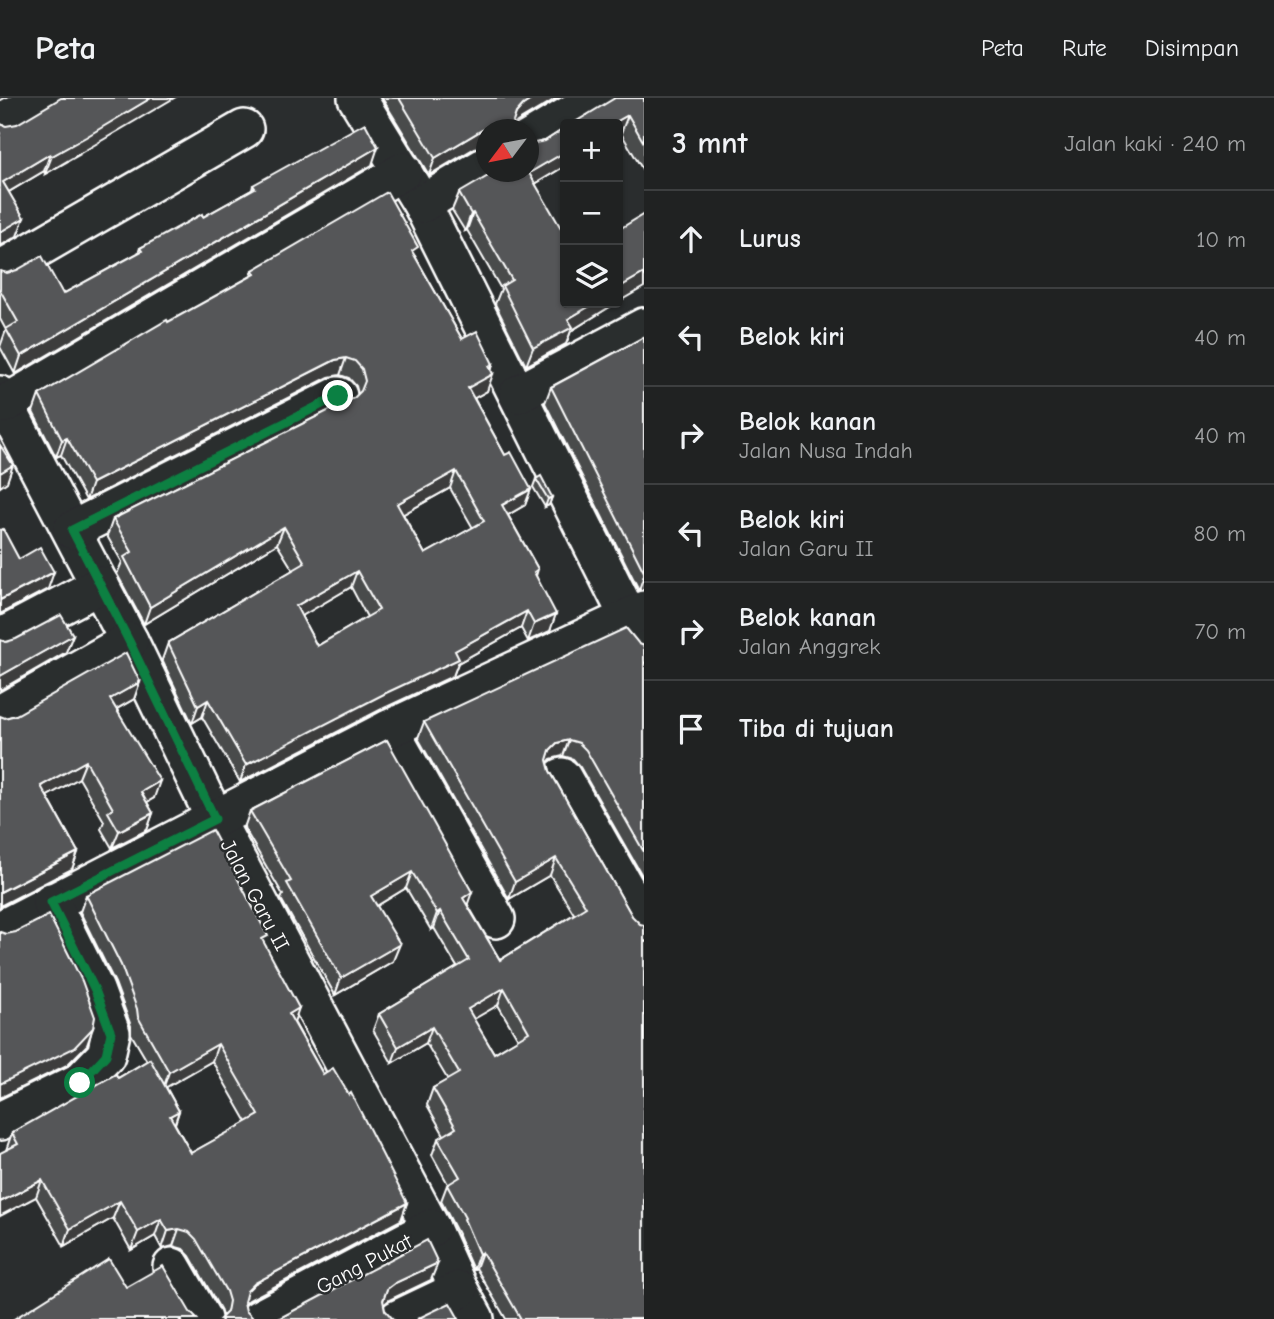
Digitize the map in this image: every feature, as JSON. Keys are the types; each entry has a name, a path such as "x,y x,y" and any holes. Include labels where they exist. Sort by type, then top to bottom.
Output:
{"street":[{"path":"0,123 44,98"},
{"path":"0,930 389,729 608,626 639,624 517,394 422,204 357,98"},
{"path":"539,133 598,98"},
{"path":"0,270 244,129"},
{"path":"4,410 403,171"},
{"path":"422,204 476,172"},
{"path":"517,394 644,327"},
{"path":"72,530 338,396"},
{"name":"Jalan Garu II","path":"4,410 72,530 215,819 431,1228 467,1305"},
{"path":"0,638 100,585"},
{"path":"0,714 129,641"},
{"path":"389,729 495,919"},
{"path":"562,777 644,922"},
{"path":"0,1121 80,1083 106,1055 111,1033 95,990 51,902"},
{"name":"Gang Pukat","path":"260,1319 431,1228"},
{"path":"172,1267 202,1319"},
{"path":"398,1319 467,1305"}],"building":[{"path":"61,98 151,98 3,182 24,218 0,232 0,124 17,124"},
{"path":"399,98 534,98 523,105 514,119 476,119 476,134 435,158"},
{"path":"615,98 644,98 644,143 628,115 621,119 580,119"},
{"path":"365,123 378,147 21,356 6,329 18,322 0,290 0,271 7,273 17,270 42,256 63,294 142,251 140,248 255,188 253,185"},
{"path":"560,131 560,155 539,167 539,142"},
{"path":"478,182 534,182 560,226 560,308 587,308 568,319 573,327 533,348 502,286 512,280 459,193"},
{"path":"387,192 418,247 412,251 462,339 477,331 493,364 489,366 493,374 468,388 505,455 511,452 531,489 502,505 538,569 534,572 556,614 534,624 527,611 455,651 459,659 246,765 208,700 198,706 168,643 305,563 284,527 150,607 124,557 132,552 113,519 354,398 365,381 362,369 355,361 346,358 335,360 92,483 67,438 62,440 39,395 167,320 168,322 255,274 253,270","holes":["456,471 484,521 425,554 397,504","357,571 379,610 317,646 296,606"]},
{"path":"644,214 644,273 623,285 623,245 623,227"},
{"path":"644,337 644,572 551,387"},
{"path":"0,445 13,465 0,473"},
{"path":"541,476 552,497 548,499 536,479"},
{"path":"3,529 19,559 40,547 54,572 0,600 0,530"},
{"path":"61,615 73,635 0,676 0,640 6,642 16,639"},
{"path":"626,628 639,644 644,646 644,852 586,750 579,743 569,740 557,743 550,750 547,760 550,771 632,916 644,925 644,1319 521,1319 482,1252 479,1254 465,1218 447,1185 460,1177 438,1139 456,1128 433,1088 459,1073 432,1027 398,1047 379,1014 469,960 440,911 437,913 412,872 371,896 400,944 341,978 287,883 291,881 250,811 387,740 472,892 463,898 500,960 586,907 556,858 515,882 424,722","holes":["504,988 529,1032 494,1053 468,1009"]},
{"path":"126,653 140,682 110,699 160,781 141,792 153,813 119,831 108,812 113,809 86,761 41,786 78,852 0,892 0,716 5,718 16,715"},
{"path":"212,830 268,936 262,939 299,1008 289,1014 323,1074 333,1068 349,1095 351,1093 407,1203 255,1283 247,1291 244,1302 246,1311 254,1319 220,1319 227,1312 229,1301 226,1291 196,1239 189,1232 179,1229 168,1231 161,1219 138,1232 120,1201 70,1229 42,1180 0,1202 0,1153 18,1144 12,1133 116,1074 118,1078 150,1059 179,1111 170,1116 191,1153 259,1115 218,1044 169,1072 138,1017 121,965 86,895"},
{"path":"49,915 82,981 95,1017 93,1028 74,1048 0,1084 0,932 16,932"},
{"path":"427,1240 438,1263 387,1289 383,1300 385,1310 393,1319 278,1319"},
{"path":"109,1259 126,1287 163,1266 190,1312 197,1319 14,1319"},
{"path":"450,1303 459,1319 417,1319"}],"route":[{"path":"80,1083 106,1055 111,1033 95,990 51,902 215,819 72,530 338,396"}]}
